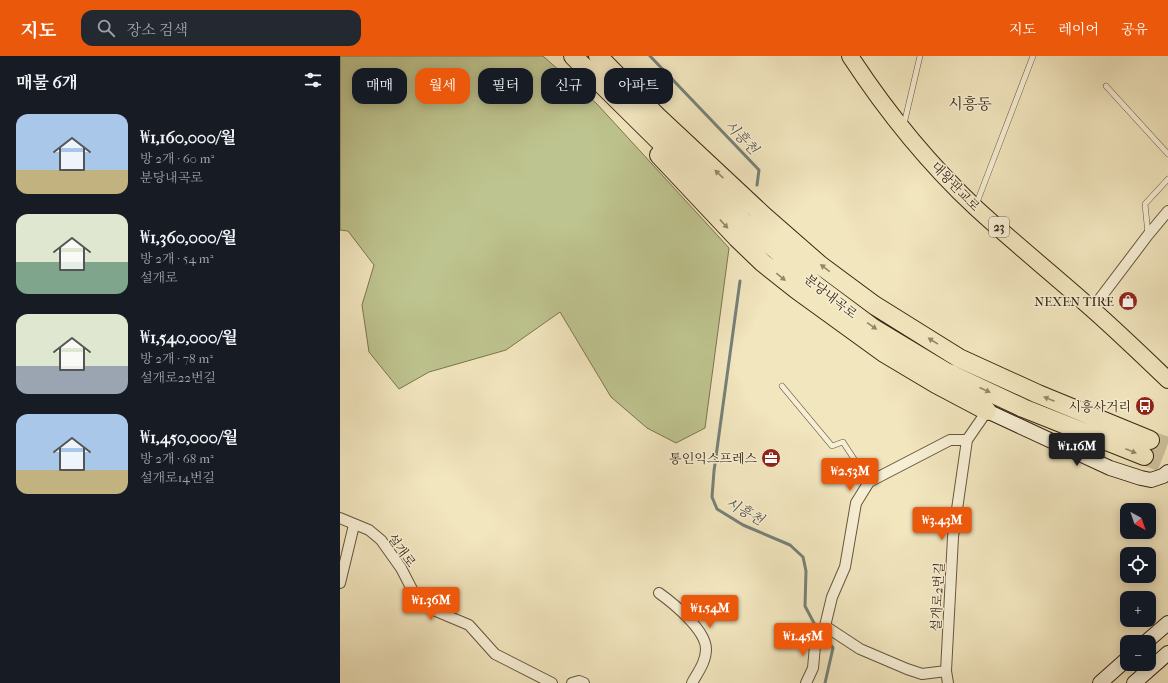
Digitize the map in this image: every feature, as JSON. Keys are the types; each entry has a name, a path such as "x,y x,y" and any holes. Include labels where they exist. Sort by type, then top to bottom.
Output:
{"highway":[{"name":"분당내곡로","path":"573,56 744,222 817,286 873,328 946,372 1023,408 1147,448 1038,394 959,358 874,305 820,265 764,216 658,116 598,56"},
{"path":"637,119 655,151 737,238 763,263 797,290 884,353 936,384 987,411"}],"main road":[{"name":"대왕판교로","path":"850,56 867,82 903,129 938,169 975,207 1092,309 1168,380"}],"street":[{"path":"1092,309 1168,211"},
{"name":"설개로2번길","path":"948,683 946,671 953,537 967,440 987,411"},
{"path":"987,411 1103,465 1128,474 1151,480 1163,476 1168,472"},
{"path":"806,683 813,668 815,646 825,627 832,597 845,567 856,503 869,482 950,440 967,440"},
{"name":"설개로","path":"340,518 369,530 381,540 401,568 417,599 431,609 469,625 495,654 546,682"},
{"path":"340,583 354,524"},
{"path":"659,592 675,604 693,623 706,648 704,661 692,683"},
{"path":"1154,635 1168,623"},
{"path":"825,627 860,649 907,669 922,674 946,671"},
{"path":"1134,683 1168,653"},
{"path":"1100,683 1120,665"},
{"path":"572,683 579,681 584,683"}],"lane":[{"path":"903,129 920,56"},
{"path":"975,207 1033,56"},
{"path":"1106,86 1168,154"},
{"path":"1148,235 1145,204 1168,179"},
{"path":"782,386 832,446 843,442 869,482"}],"green space":[{"path":"340,56 543,56 556,68 541,68 541,104 596,103 729,248 705,428 676,443 647,428 611,397 560,312 506,350 429,372 399,389 369,352 362,305 374,265 348,231 340,230"}],"waterway":[{"name":"시흥천","path":"650,56 759,170 757,185"},
{"name":"시흥천","path":"740,281 714,471 712,497 717,509 743,525 790,545 803,557 806,571 805,606 815,625 833,648 825,683"}],"tunnel":[{"path":"1150,440 1168,446"},
{"path":"1144,456 1168,465"}],"place":[{"name":"NEXEN TIRE","path":"1128,301"},
{"name":"시흥사거리","path":"1145,406"},
{"name":"통인익스프레스","path":"771,458"}],"district":[{"name":"시흥동","path":"970,104"}]}
